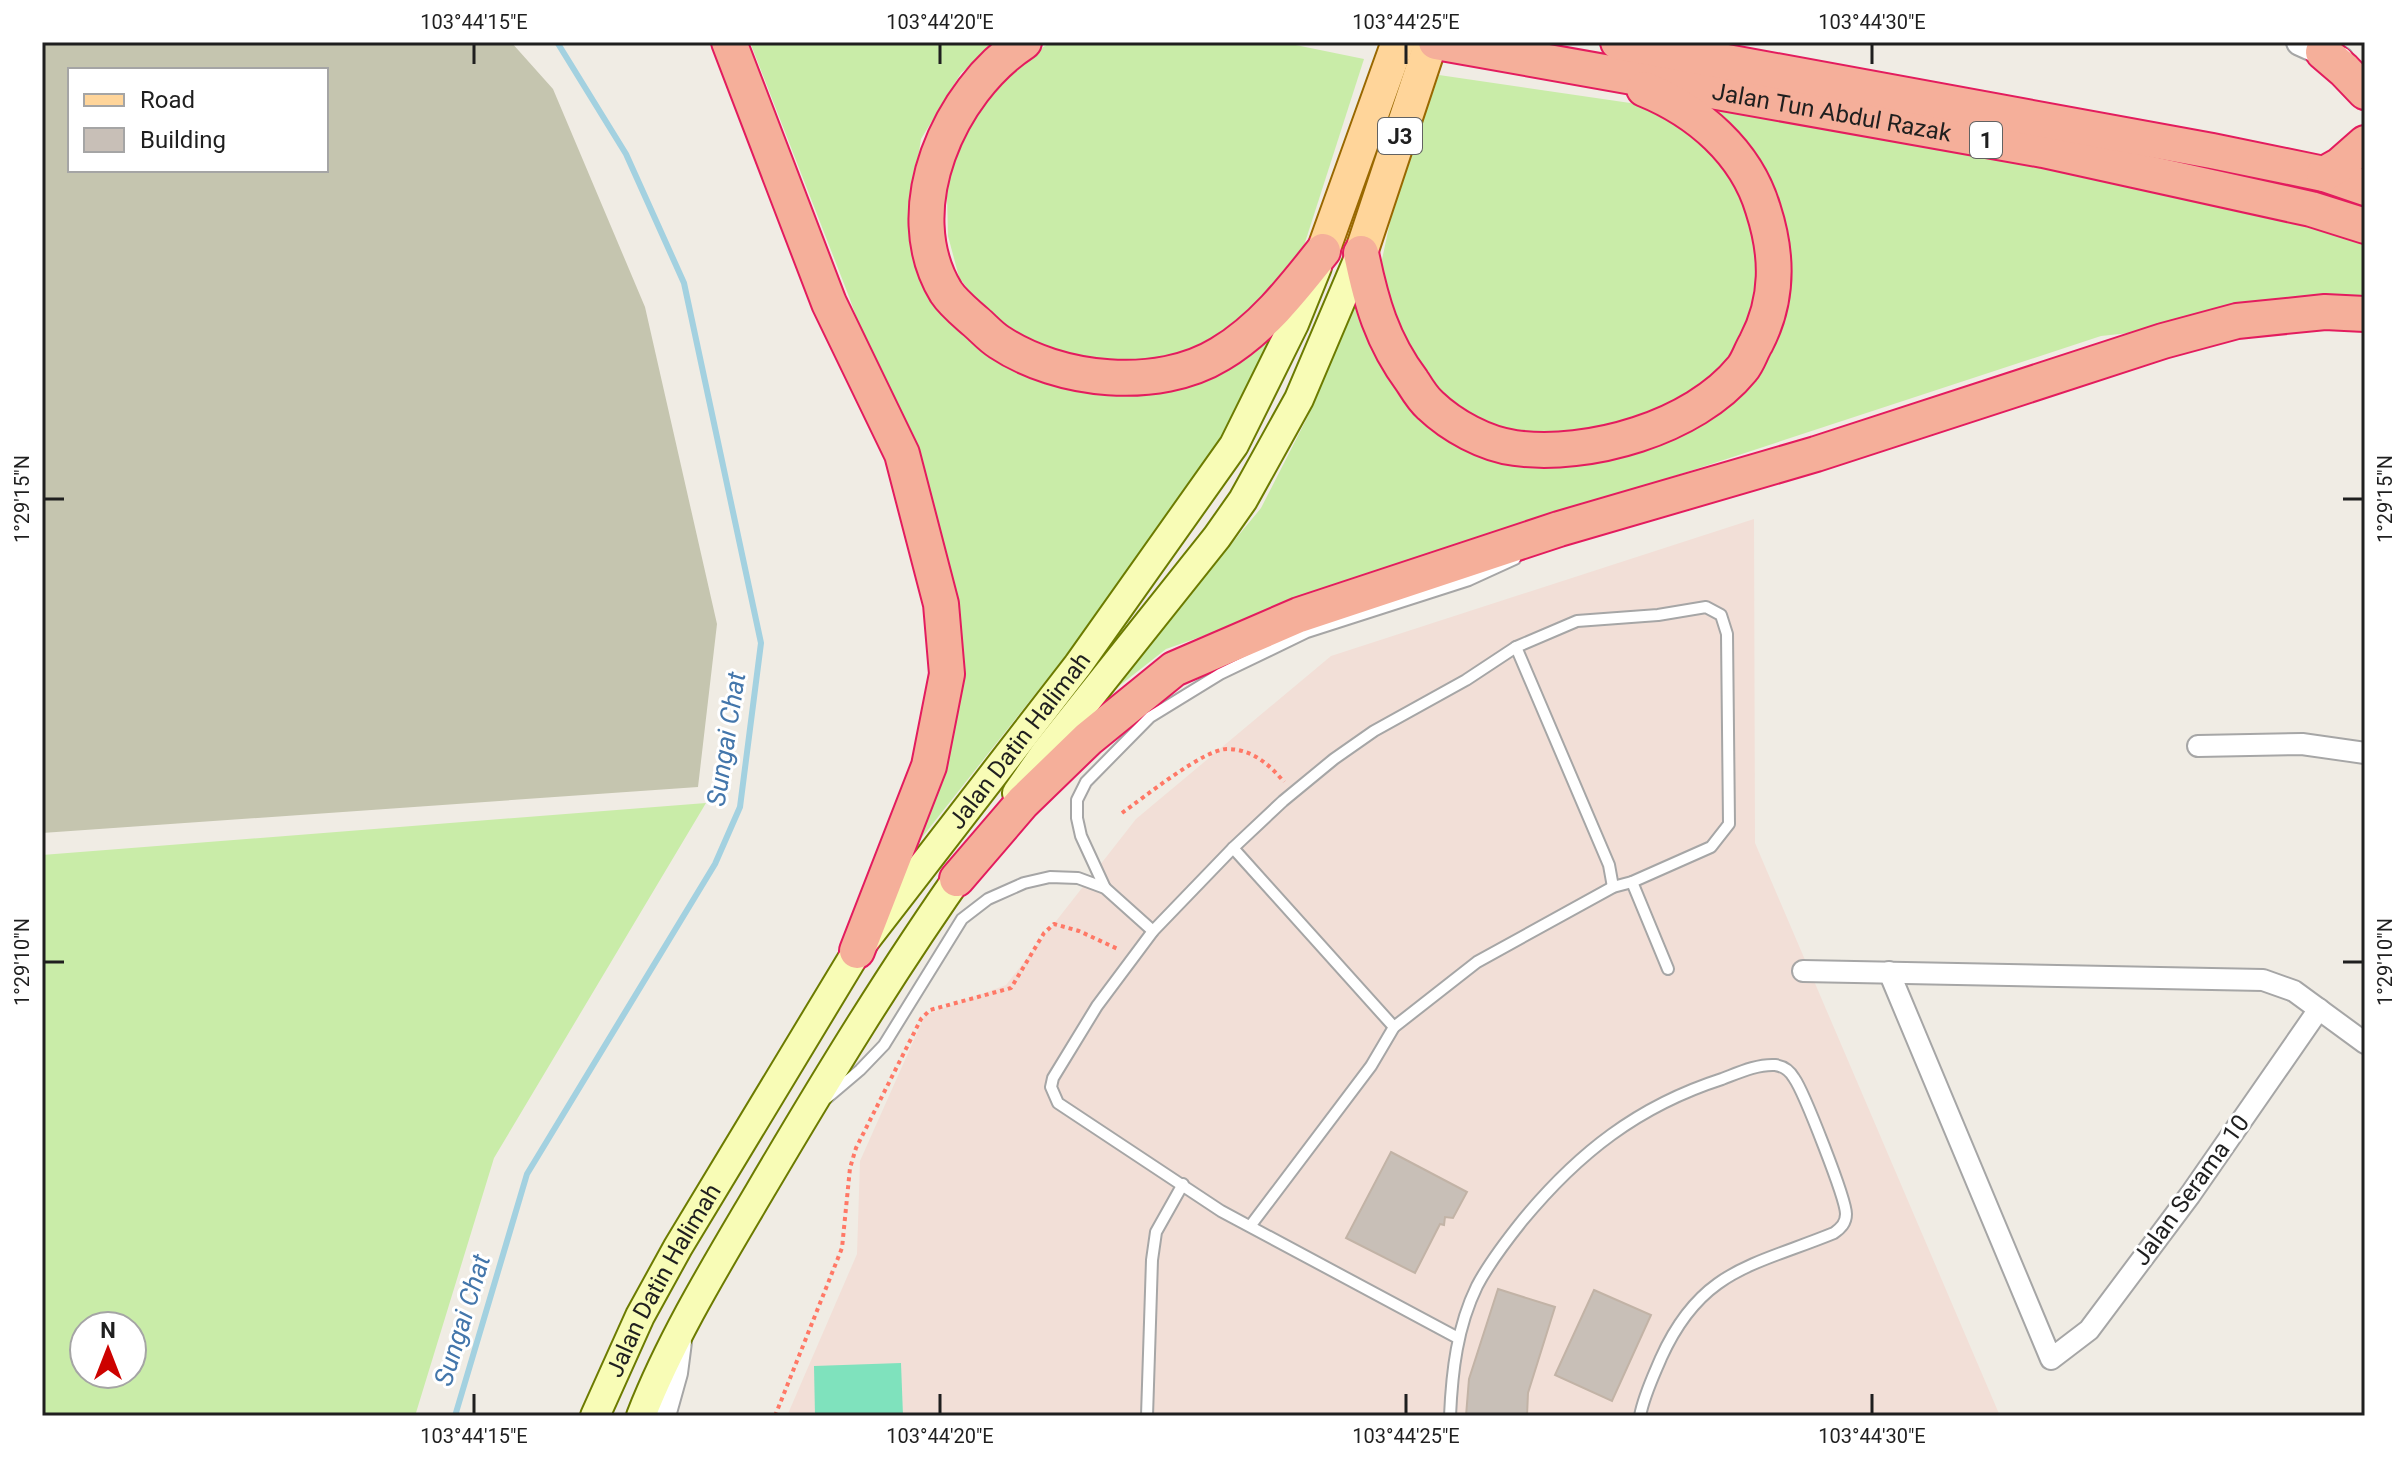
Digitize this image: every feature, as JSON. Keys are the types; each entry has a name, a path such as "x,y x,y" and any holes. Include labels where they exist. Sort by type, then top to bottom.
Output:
{"highway":[{"path":"729,42 829,303 902,454 941,604 947,674 929,766 857,951"},
{"path":"1024,42 966,98 949,126 934,165 927,206 928,241 938,276 956,303 999,342 1042,363 1091,375 1136,379 1179,372 1218,356 1250,334 1328,238"},
{"name":"Jalan Tun Abdul Razak","path":"1433,42 2043,150 2311,209 2365,226"},
{"name":"Jalan Tun Abdul Razak","path":"1644,44 2037,117 2353,183"},
{"path":"2311,47 2344,70 2365,92"},
{"path":"1365,242 1371,299 1392,354 1429,405 1468,433 1513,448 1578,448 1648,431 1703,405 1742,369 1764,326 1775,282 1773,239 1756,184 1721,137 1664,97 1603,73"},
{"path":"2353,183 2340,165 2365,143"},
{"path":"957,879 1023,802 1088,739 1174,669 1299,615 1559,529 1816,454 2163,341 2237,321 2325,312 2365,314"}],"main road":[{"name":"Jalan Datin Halimah","path":"595,1416 640,1316 670,1261 857,951 1078,665 1234,445 1294,324 1398,42"},
{"name":"Jalan Datin Halimah","path":"641,1416 686,1318 878,995 1045,753 1243,500 1299,399 1365,242 1433,42"}],"street":[{"path":"2311,47 2365,71"},
{"path":"2198,746 2302,744 2365,753"},
{"path":"1803,971 2263,980 2294,991 2365,1043"},
{"name":"Jalan Serama 10","path":"1889,972 2051,1359 2089,1330 2190,1195 2319,1009"},
{"path":"665,1416 677,1373 686,1318"}],"lane":[{"path":"1105,888 1081,836 1077,800 1086,782 1150,717 1220,674 1307,632 1469,580 1526,553 1559,529"},
{"path":"1251,1225 1371,1066 1394,1027 1477,962 1613,887 1632,882 1711,847 1729,824 1727,634 1721,615 1706,607 1658,615 1577,621 1516,647 1466,680 1374,731 1293,793 1233,848 1153,931 1097,1006 1053,1078 1051,1087 1058,1103 1221,1211 1458,1338"},
{"path":"1516,647 1609,865 1613,887"},
{"path":"1233,848 1394,1027"},
{"path":"805,1115 860,1070 884,1045 962,919 988,899 1024,883 1050,877 1078,878 1105,888 1153,931"},
{"path":"1632,882 1668,969"},
{"path":"1450,1416 1458,1338 1478,1285 1504,1243 1545,1195 1603,1139 1672,1097 1751,1069 1782,1067 1789,1071 1802,1090 1844,1200 1845,1220 1842,1228 1734,1272 1695,1302 1668,1342 1648,1387 1640,1416"},
{"path":"1147,1416 1152,1260 1156,1232 1183,1184"}],"path":[{"path":"1122,813 1201,759 1226,749 1260,757 1293,793"},
{"path":"775,1416 842,1248 850,1168 856,1148 921,1019 930,1010 1011,988 1044,933 1054,924 1094,937 1132,957"}],"shaded area":[{"path":"42,42 511,42 553,89 645,307 717,624 698,787 42,833"},
{"path":"1754,519 1755,843 2000,1416 787,1416 857,1254 860,1161 925,1015 1006,985 1136,819 1331,656"}],"green space":[{"path":"750,42 998,42 961,73 921,139 910,209 929,283 966,334 1156,388 1293,293 1240,412 1119,588 897,869 950,690 932,525 848,294"},
{"path":"1052,42 1281,42 1364,59 1301,255 1236,330 1179,358 1117,369 1045,353 989,318 959,277 948,236 947,196 953,160 968,123 1015,63"},
{"path":"1439,75 1637,104 1694,131 1731,169 1758,214 1764,266 1750,328 1722,376 1679,406 1561,443 1486,431 1416,377 1378,278 1395,199"},
{"path":"1693,98 2365,230 2365,314 2328,312 2101,336 1437,554 1166,649 1105,697 1261,508 1308,416 1356,291 1368,338 1391,383 1431,425 1525,463 1724,402 1786,275"},
{"path":"706,803 494,1158 415,1416 42,1416 42,855"},
{"path":"901,1363 903,1416 815,1416 814,1366"}],"building":[{"path":"1391,1152 1467,1192 1453,1218 1445,1217 1444,1225 1440,1224 1415,1273 1346,1238"},
{"path":"1498,1289 1555,1307 1528,1393 1527,1416 1466,1416 1469,1379"},
{"path":"1594,1290 1651,1315 1612,1401 1555,1375"}],"waterway":[{"name":"Sungai Chat","path":"455,1416 527,1174 715,864 740,807 761,643 684,283 626,154 557,42"}]}
